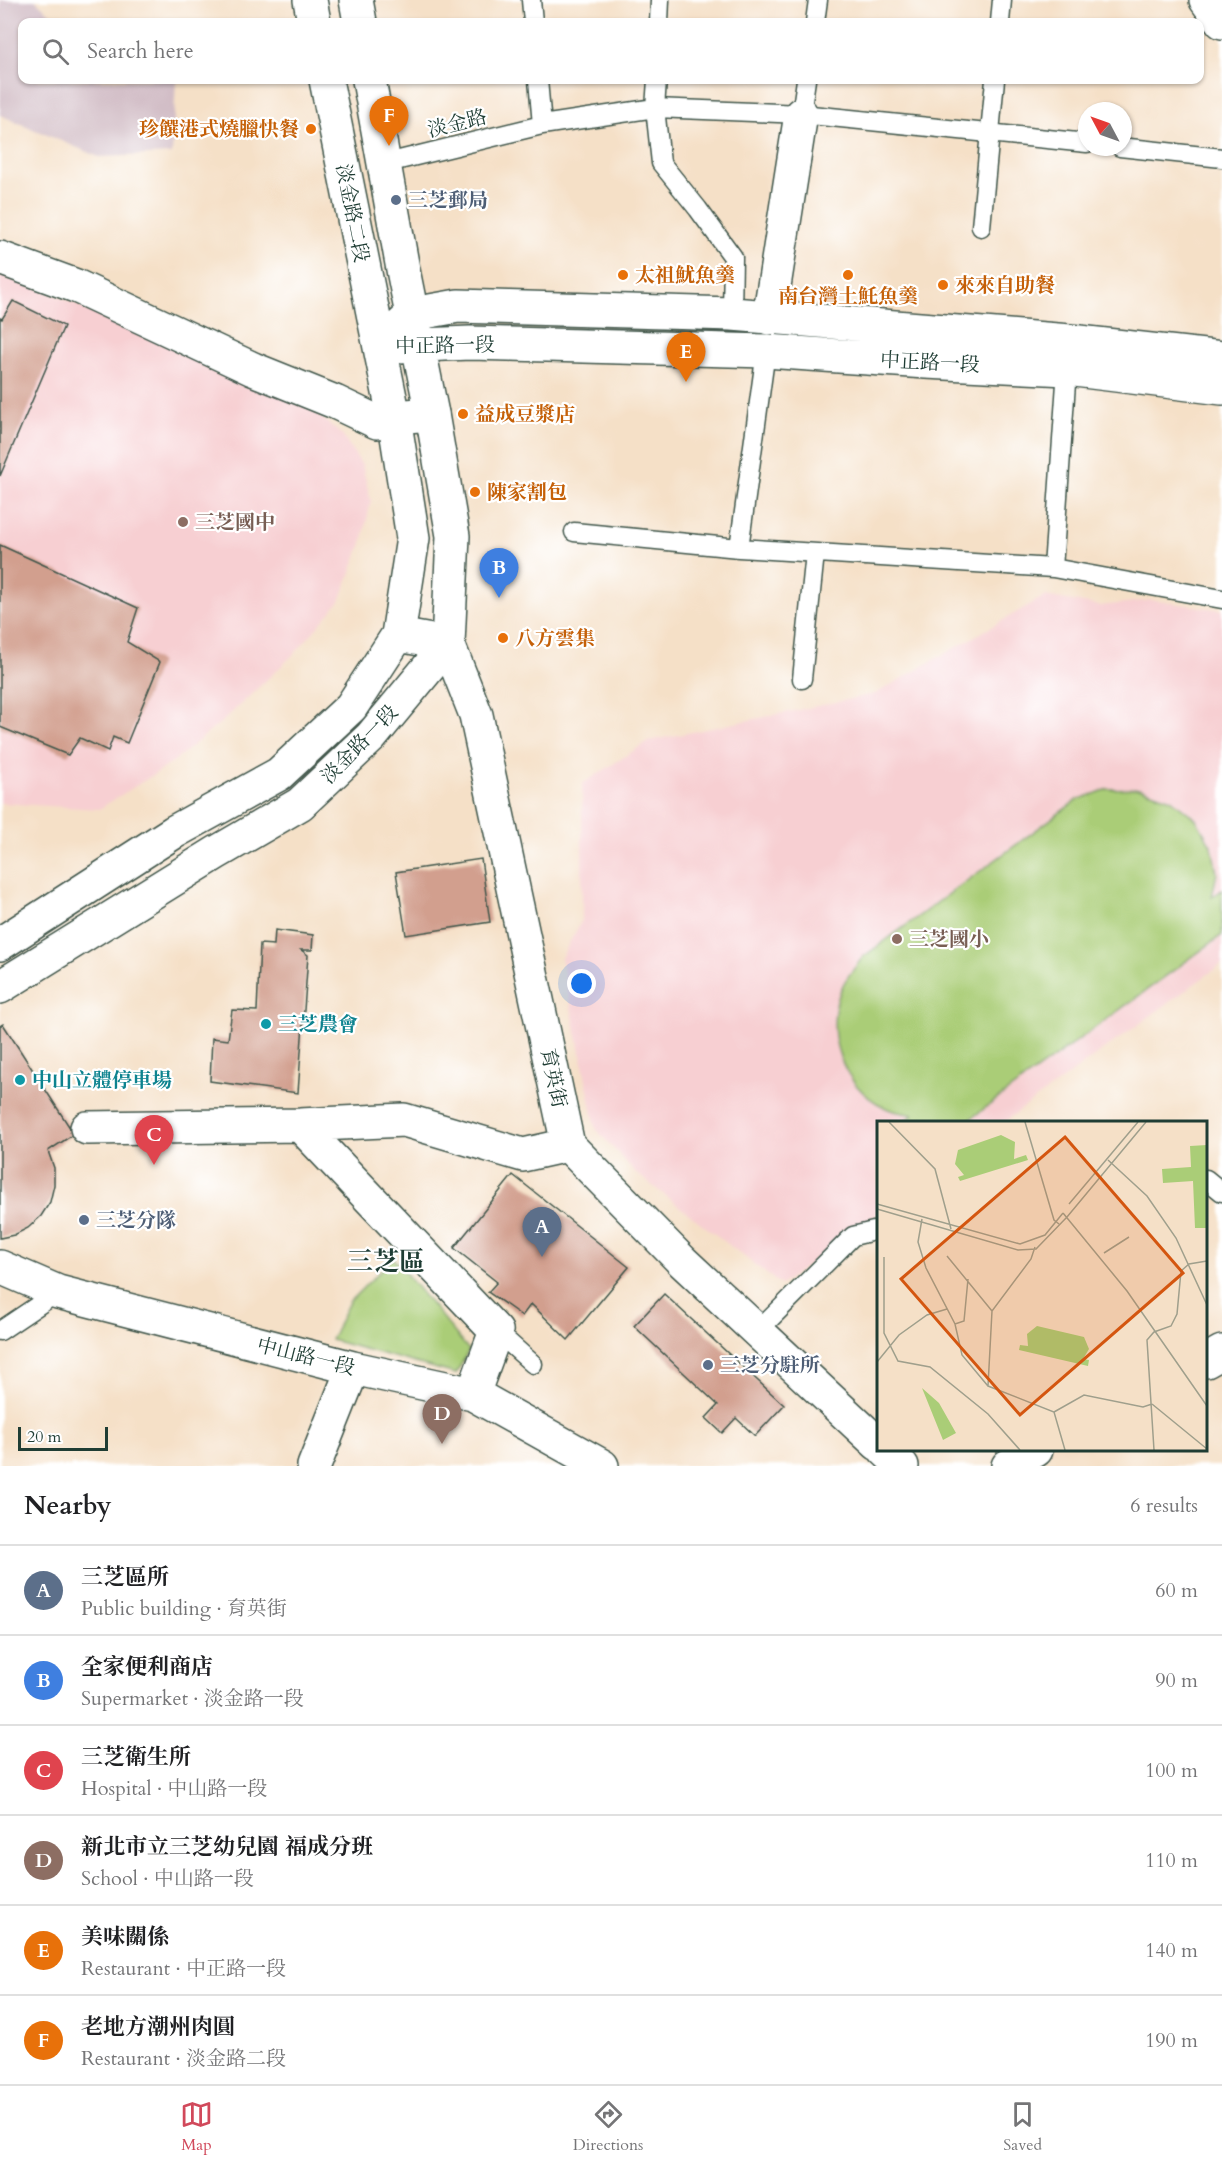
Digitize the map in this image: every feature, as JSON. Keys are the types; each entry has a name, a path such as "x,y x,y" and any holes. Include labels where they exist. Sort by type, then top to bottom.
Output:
{"street":[{"path":"310,0 313,18"},
{"path":"356,0 359,18"},
{"path":"1206,0 1222,22"},
{"name":"淡金路二段","path":"327,84 380,346"},
{"name":"淡金路二段","path":"370,84 383,164 420,346"},
{"path":"769,318 801,114"},
{"path":"0,258 76,286 253,369 335,402 377,422 394,417 432,414"},
{"name":"中正路一段","path":"380,346 413,314 458,306 732,314 1070,341 1222,358"},
{"name":"中正路一段","path":"380,346 470,343 766,351 1067,369 1222,388"},
{"name":"淡金路一段","path":"0,944 174,832 279,774 351,707 398,635 412,538 394,417 380,346"},
{"path":"398,635 448,644 453,536 420,346"},
{"name":"淡金路一段","path":"0,987 216,853 300,804 371,737 448,644"},
{"name":"育英街","path":"448,644 476,715 568,1144"},
{"path":"174,832 216,853"},
{"path":"87,1128 300,1125 404,1120 523,1155 568,1144 683,1262 877,1442"},
{"path":"300,1125 495,1331 473,1394"},
{"name":"中山路一段","path":"0,1268 58,1292 354,1368 473,1394 602,1466"},
{"path":"1207,1360 1222,1352"},
{"path":"314,1466 354,1368"},
{"path":"887,1451 902,1466"},
{"path":"1008,1466 1033,1451"}],"lane":[{"path":"531,0 533,18"},
{"path":"659,18 660,0"},
{"path":"816,18 818,0"},
{"path":"1000,18 1002,0"},
{"path":"538,84 542,125"},
{"path":"657,84 655,108 661,163 733,257 732,314"},
{"path":"801,114 805,84"},
{"path":"981,227 995,84"},
{"name":"淡金路","path":"383,164 542,125 655,108 801,114 1078,142"},
{"path":"1132,148 1222,158"},
{"path":"739,548 766,351"},
{"path":"1053,568 1067,369"},
{"path":"574,532 739,548 1053,568 1222,599"},
{"path":"802,679 815,553"},
{"path":"1207,1180 1222,1192"},
{"path":"758,1331 853,1236 877,1230"},
{"path":"0,1331 58,1292"},
{"path":"495,1331 533,1364"}],"shaded area":[{"path":"0,0 35,0 55,18 18,18 18,84 176,84 172,154 99,157 0,115"},
{"name":"三芝國中","path":"0,271 306,404 342,435 362,465 371,501 362,543 340,601 294,654 224,720 169,765 99,809 0,803"},
{"name":"三芝國小","path":"1045,596 1100,606 1151,600 1222,610 1222,964 1005,1121 877,1121 877,1215 781,1285 636,1173 596,1129 561,958 582,920 582,784 649,741 875,694"}],"green space":[{"path":"1140,788 1171,799 1196,819 1212,847 1217,873 1212,897 1222,890 1222,935 967,1121 904,1121 913,1115 889,1109 870,1098 846,1071 839,1054 834,1018 837,1000 844,983 863,957 1077,800 1108,789"},
{"path":"393,1258 469,1350 456,1374 331,1340 349,1302"}],"building":[{"path":"13,301 64,326 0,476 0,318 2,319"},
{"path":"0,545 138,608 127,642 160,662 127,743 113,737 108,751 80,738 68,755 0,727"},
{"path":"481,859 490,922 406,935 396,872"},
{"name":"三芝農會","path":"275,930 313,935 312,950 301,950 308,955 298,1093 210,1081 212,1038 228,1040 232,1010 257,1011 260,944 274,945"},
{"name":"中山立體停車場","path":"3,1024 74,1134 48,1151 54,1168 54,1185 50,1202 41,1216 28,1228 14,1235 0,1238 0,1026"},
{"path":"513,1175 629,1267 568,1340 531,1304 522,1316 488,1292 497,1282 454,1248"},
{"name":"三芝分駐所","path":"664,1294 784,1405 755,1436 736,1418 722,1433 706,1418 718,1405 634,1326"}],"place":[{"name":"珍饌港式燒臘快餐","path":"311,129"},
{"name":"老地方潮州肉圓","path":"389,146"},
{"name":"三芝郵局","path":"396,200"},
{"name":"太祖魷魚羹","path":"623,275"},
{"name":"南台灣土魠魚羹","path":"848,275"},
{"name":"來來自助餐","path":"943,285"},
{"name":"美味關係","path":"686,382"},
{"name":"益成豆漿店","path":"463,414"},
{"name":"陳家割包","path":"475,492"},
{"name":"三芝國中","path":"183,522"},
{"name":"全家便利商店","path":"499,598"},
{"name":"八方雲集","path":"503,638"},
{"name":"三芝國小","path":"897,939"},
{"name":"三芝農會","path":"266,1024"},
{"name":"中山立體停車場","path":"20,1080"},
{"name":"三芝衛生所","path":"154,1165"},
{"name":"三芝分隊","path":"84,1220"},
{"name":"三芝區所","path":"542,1257"},
{"name":"三芝分駐所","path":"708,1365"},
{"name":"新北市立三芝幼兒園 福成分班","path":"442,1444"}],"district":[{"name":"三芝區","path":"386,1261"}]}
